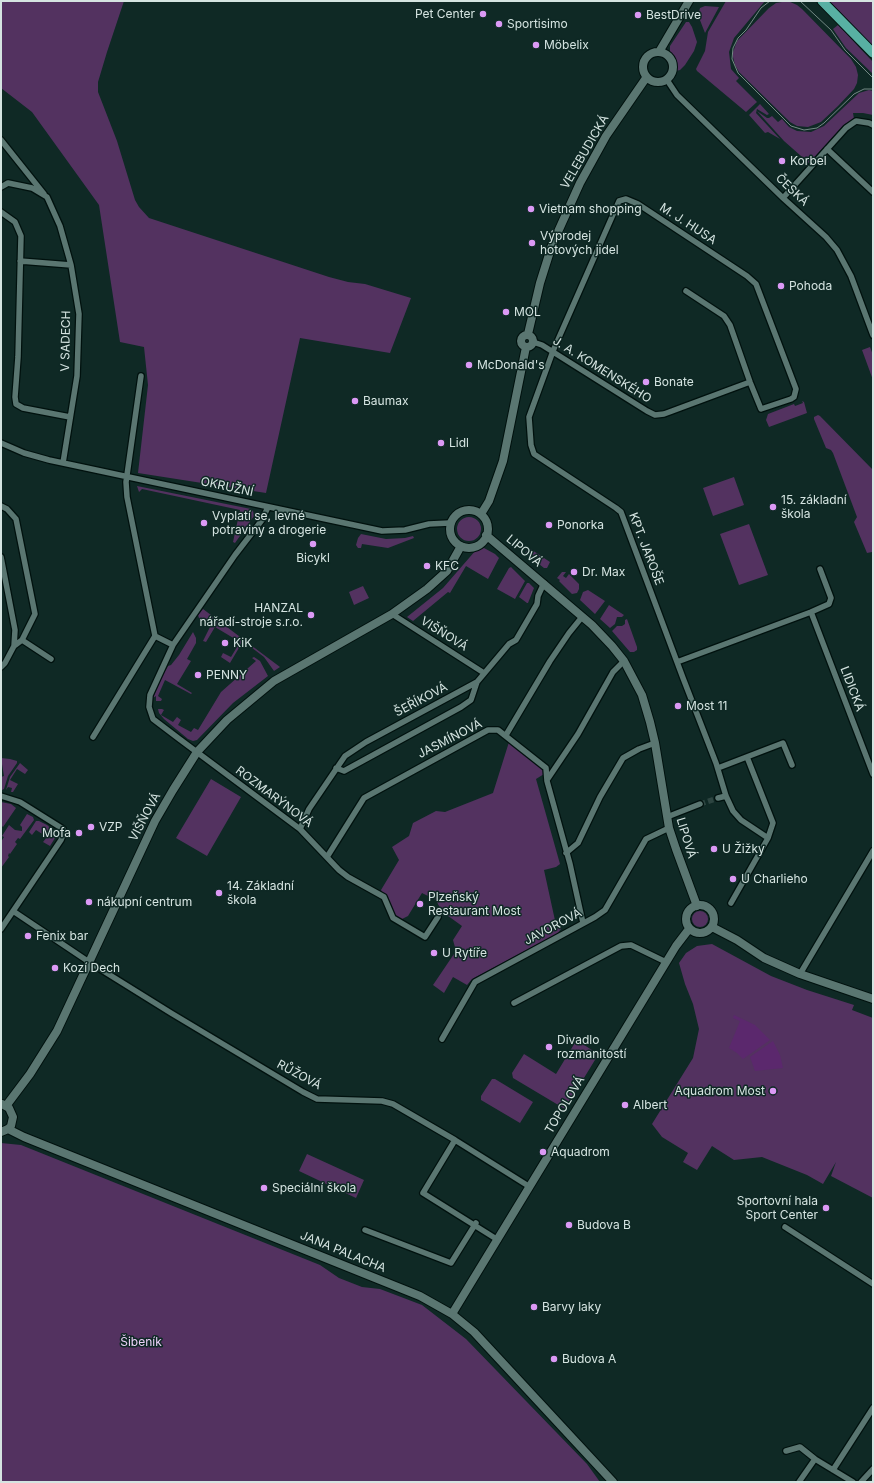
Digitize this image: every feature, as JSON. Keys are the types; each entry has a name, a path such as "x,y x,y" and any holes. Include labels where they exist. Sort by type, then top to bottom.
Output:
{"main road":[{"path":"822,1 873,53"}],"street":[{"path":"659,52 689,1"},
{"path":"659,52 668,56 673,64 672,73 667,80 663,82 654,82 646,78 642,69 644,60 651,54 659,52"},
{"name":"VELEBUDICKÁ","path":"529,345 532,337 528,334 540,283 552,246 580,183 606,136 646,78"},
{"name":"ČESKÁ","path":"667,80 678,95 826,237 837,250 851,276 873,335"},
{"path":"784,198 846,128 856,121 873,125"},
{"name":"V SADECH","path":"1,140 47,197 60,226 71,265 79,314 77,376 63,463"},
{"path":"827,149 873,192"},
{"path":"1,187 8,183 32,188 47,197"},
{"name":"M. J. HUSA","path":"553,352 619,201 626,199 638,204 747,276 756,284 796,389 794,397 791,400 761,409 750,382"},
{"path":"1,212 14,222 21,236 18,357 14,397 16,404 23,408 70,417"},
{"path":"20,261 71,265"},
{"path":"686,291 724,316 730,325 750,382"},
{"path":"482,514 489,501 503,461 529,345"},
{"name":"J. A. KOMENSKÉHO","path":"529,345 542,345 647,412 655,415 664,414 750,382"},
{"name":"KPT. JAROŠE","path":"553,352 529,417 531,445 534,454 621,512 718,768 726,796 733,811 741,820 768,838"},
{"path":"93,736 155,636 127,496 126,476 141,376"},
{"name":"OKRUŽNÍ","path":"1,443 24,453 63,463 382,531 405,530 429,524 450,523"},
{"path":"1,506 16,518 35,614 22,640 14,646"},
{"name":"ROZMARÝNOVÁ","path":"268,507 262,520 235,555 173,645 150,695 149,707 153,718 300,829 339,870 348,877 384,897 393,918 425,937 438,918"},
{"path":"462,511 474,511 482,514 487,523 486,535 484,540 479,545 467,548 461,546 452,539 450,534 450,523 453,517 462,511"},
{"name":"LIPOVÁ","path":"486,535 582,616 612,646 624,661 642,695 655,743 666,817 697,906"},
{"name":"VIŠŇOVÁ","path":"3,1105 44,1054 57,1031 155,821 197,752 227,720 274,681 392,614 427,589 447,571 461,546"},
{"path":"1,557 15,630 14,646 5,663 1,667"},
{"path":"677,662 829,604 831,598 820,569"},
{"name":"ŠEŘÍKOVÁ","path":"300,829 309,809 345,756 366,742 477,682 509,644 516,640 538,604 538,596 544,583"},
{"name":"LIDICKÁ","path":"811,612 873,774"},
{"name":"VIŠŇOVÁ","path":"392,614 484,673"},
{"path":"506,735 545,670 582,616"},
{"path":"155,636 173,645"},
{"path":"22,640 51,659"},
{"path":"547,781 578,734 613,672 624,661"},
{"path":"336,768 344,771 461,707 471,700 477,682"},
{"name":"JASMÍNOVÁ","path":"327,857 364,798 488,730 498,730 546,768 547,781 570,864 583,922"},
{"path":"566,853 578,843 600,796 623,758 639,748 655,743"},
{"path":"718,768 783,744 792,765"},
{"path":"731,903 768,838 773,824 747,757"},
{"path":"1,796 20,802 63,829 64,832 61,840 1,929"},
{"path":"718,798 726,796"},
{"path":"666,817 700,804"},
{"name":"JAVOROVÁ","path":"442,1039 475,982 583,922 595,917 605,910 646,839 669,828"},
{"path":"800,974 873,851"},
{"path":"697,906 707,907 712,911 714,917 712,927 703,933 694,932 690,929 686,920 687,914 691,908 697,906"},
{"name":"RŮŽOVÁ","path":"13,911 89,962 171,1014 303,1092 317,1099 382,1101 393,1104 455,1140 530,1187"},
{"path":"712,927 737,940 764,958 800,974 873,999"},
{"name":"TOPOLOVÁ","path":"452,1314 666,962 676,946 690,929"},
{"path":"514,1003 621,946 631,945 666,962"},
{"name":"JANA PALACHA","path":"3,1105 12,1112 13,1117 11,1126 4,1130"},
{"name":"JANA PALACHA","path":"4,1130 420,1296 452,1314 474,1332 613,1482"},
{"path":"455,1140 423,1193 475,1224 498,1240"},
{"path":"365,1230 452,1263 475,1224"},
{"path":"785,1227 873,1284"},
{"path":"833,1470 873,1408"},
{"path":"786,1451 800,1447 815,1459 853,1482"},
{"path":"799,1482 815,1459"},
{"path":"861,1482 873,1469"}],"green space":[{"path":"1,1 124,1 98,82 98,92 117,141 135,200 149,218 329,277 348,282 365,284 411,298 390,353 300,338 266,493 138,473 148,385 144,347 120,342 99,205 32,112 1,88"},
{"path":"726,1 765,1 734,38 729,52 731,69 739,78 736,81 757,102 746,112 696,69 705,51 708,32"},
{"path":"788,1 802,9 851,59 856,67 858,75 857,83 854,89 838,106 821,122 808,127 797,126 790,122 739,72 733,57 733,52 737,41 769,8 776,3"},
{"path":"829,1 873,1 873,46 856,29"},
{"path":"705,6 719,7 705,33 698,15 700,8"},
{"path":"686,22 689,22 692,27 697,42 694,51 685,65 680,70 676,71 670,53 670,46"},
{"path":"838,25 873,62 873,74 846,48 833,29"},
{"path":"869,90 873,91 873,115 853,113 854,119 845,124 809,163 784,141 757,111 767,118 772,116 778,122 782,119 789,127 797,131 811,132 824,126 859,93"},
{"path":"760,104 769,114 767,115 757,109 756,113 780,139 768,132 765,133 749,115"},
{"path":"870,347 873,355 873,380 862,350"},
{"path":"802,401 804,402 807,413 769,427 766,420 768,414 794,404 795,406 803,403"},
{"path":"818,415 873,470 872,552 867,553 854,522 857,517 833,453 831,450 826,448 814,419 814,417"},
{"path":"734,477 744,505 713,516 703,488"},
{"path":"137,486 251,509 254,516 235,543 233,542 240,510 142,489 139,492"},
{"path":"469,517 477,521 481,529 477,537 469,541 461,537 457,529 461,521"},
{"path":"749,524 768,575 739,585 720,534"},
{"path":"361,534 386,539 413,536 414,538 388,548 362,544 361,548 358,548 356,545"},
{"path":"484,548 499,558 488,579 466,566 450,593 448,592 413,621 407,617 443,588 476,550"},
{"path":"529,548 550,562 547,568 544,568 525,553"},
{"path":"511,567 525,581 515,599 497,589"},
{"path":"562,572 566,572 563,576 566,578 569,574 579,584 577,593 572,594 559,581 560,580 557,578"},
{"path":"527,583 534,588 528,603 519,597"},
{"path":"363,586 369,598 354,605 349,592"},
{"path":"588,590 605,601 595,614 580,600 583,592"},
{"path":"609,605 624,615 622,617 617,617 615,624 610,628 600,619"},
{"path":"203,609 280,667 274,671 264,657 243,641 230,663 221,657 223,653 231,657 240,642 215,627 206,642 203,641 212,623 204,619 201,622 200,621 198,615"},
{"path":"627,619 637,647 637,650 634,652 630,652 612,631 617,626 622,626 625,624 625,620"},
{"path":"193,632 196,638 196,643 187,659 191,661 177,684 192,693 191,694 165,680 158,696 162,699 161,701 156,701 156,696 153,698 161,678 168,666 171,665 179,655"},
{"path":"254,657 260,661 268,676 233,703 197,740 193,741 188,739 164,719 159,713 158,709 162,709 164,710 161,715 173,722 177,717 181,720 178,725 191,732 194,728 198,730 221,692 256,661 252,658"},
{"path":"509,742 543,768 544,774 536,779 560,864 556,867 544,870 556,925 562,924 561,929 557,934 472,979 467,985 453,977 444,993 433,985 456,951 453,940 462,926 444,913 436,900 422,893 408,916 400,920 393,913 381,890 399,860 392,847 409,836 413,823 436,811 445,812 493,793"},
{"path":"1,758 17,761 8,776 4,789 2,790 1,777 4,776"},
{"path":"20,763 28,770 25,774 17,769 10,780 18,784 13,792 11,792 12,788 8,787 6,790 10,777"},
{"path":"211,779 241,797 207,856 176,838"},
{"path":"1,802 11,804 16,808 3,827 1,825"},
{"path":"27,814 33,817 34,820 20,839 18,838 15,842 17,844 10,854 9,853 9,857 1,868 1,842 4,837 2,836 9,825 15,830 22,831 22,827 20,825"},
{"path":"36,821 47,825 56,833 50,846 43,842 47,837 36,830 32,835 29,832"},
{"path":"697,911 703,911 708,916 706,925 703,927 697,927 692,922 692,916"},
{"name":"Aquadrom Most","path":"712,944 771,976 807,990 854,1005 852,1010 873,1018 873,1198 831,1176 836,1162 823,1184 807,1175 762,1157 734,1160 712,1146 697,1170 683,1162 688,1153 662,1137 652,1124 693,1058 699,1029 693,1004 679,963 686,953 697,946"},
{"path":"576,1041 598,1055 565,1109 513,1078 512,1073 524,1054 556,1074"},
{"path":"492,1079 495,1079 533,1102 520,1123 481,1100 481,1096"},
{"name":"Šibeník","path":"1,1143 21,1145 320,1265 339,1278 362,1287 380,1289 422,1305 466,1339 587,1464 600,1482 1,1482"},
{"path":"307,1154 364,1180 356,1198 299,1171"}],"shaded area":[{"path":"734,1015 755,1025 770,1040 743,1059 729,1048 740,1021 733,1018"},
{"path":"773,1041 780,1055 783,1068 755,1071 750,1057"}],"tunnel":[{"path":"700,804 718,798"}],"tram line":[{"path":"770,1 761,8 746,30 738,38 733,48 732,59 738,73 791,126 804,130 817,128 854,94 864,89 873,89"},
{"path":"800,1 831,30 845,50 873,78"}],"place":[{"name":"Pet Center","path":"483,14"},
{"name":"BestDrive","path":"638,15"},
{"name":"Sportisimo","path":"499,24"},
{"name":"Möbelix","path":"536,45"},
{"name":"Korbel","path":"782,161"},
{"name":"Vietnam shopping","path":"531,209"},
{"name":"Výprodej hotových jidel","path":"532,243"},
{"name":"Pohoda","path":"781,286"},
{"name":"MOL","path":"506,312"},
{"name":"McDonald's","path":"469,365"},
{"name":"Bonate","path":"646,382"},
{"name":"Baumax","path":"355,401"},
{"name":"Lidl","path":"441,443"},
{"name":"15. základní škola","path":"773,507"},
{"name":"Vyplatí se, levné potraviny a drogerie","path":"204,523"},
{"name":"Ponorka","path":"549,525"},
{"name":"Bicykl","path":"313,544"},
{"name":"KFC","path":"427,566"},
{"name":"Dr. Max","path":"574,572"},
{"name":"HANZAL nářadí-stroje s.r.o.","path":"311,615"},
{"name":"KiK","path":"225,643"},
{"name":"PENNY","path":"198,675"},
{"name":"Most 11","path":"678,706"},
{"name":"VZP","path":"91,827"},
{"name":"Mofa","path":"79,833"},
{"name":"U Žižky","path":"714,849"},
{"name":"U Charlieho","path":"733,879"},
{"name":"14. Základní škola","path":"219,893"},
{"name":"nákupní centrum","path":"89,902"},
{"name":"Plzeňský Restaurant Most","path":"420,904"},
{"name":"Fenix bar","path":"28,936"},
{"name":"U Rytíře","path":"434,953"},
{"name":"Kozí Dech","path":"55,968"},
{"name":"Divadlo rozmanitostí","path":"549,1047"},
{"name":"Aquadrom Most","path":"773,1091"},
{"name":"Albert","path":"625,1105"},
{"name":"Aquadrom","path":"543,1152"},
{"name":"Speciální škola","path":"264,1188"},
{"name":"Sportovní hala Sport Center","path":"826,1208"},
{"name":"Budova B","path":"569,1225"},
{"name":"Barvy laky","path":"534,1307"},
{"name":"Budova A","path":"554,1359"}]}
